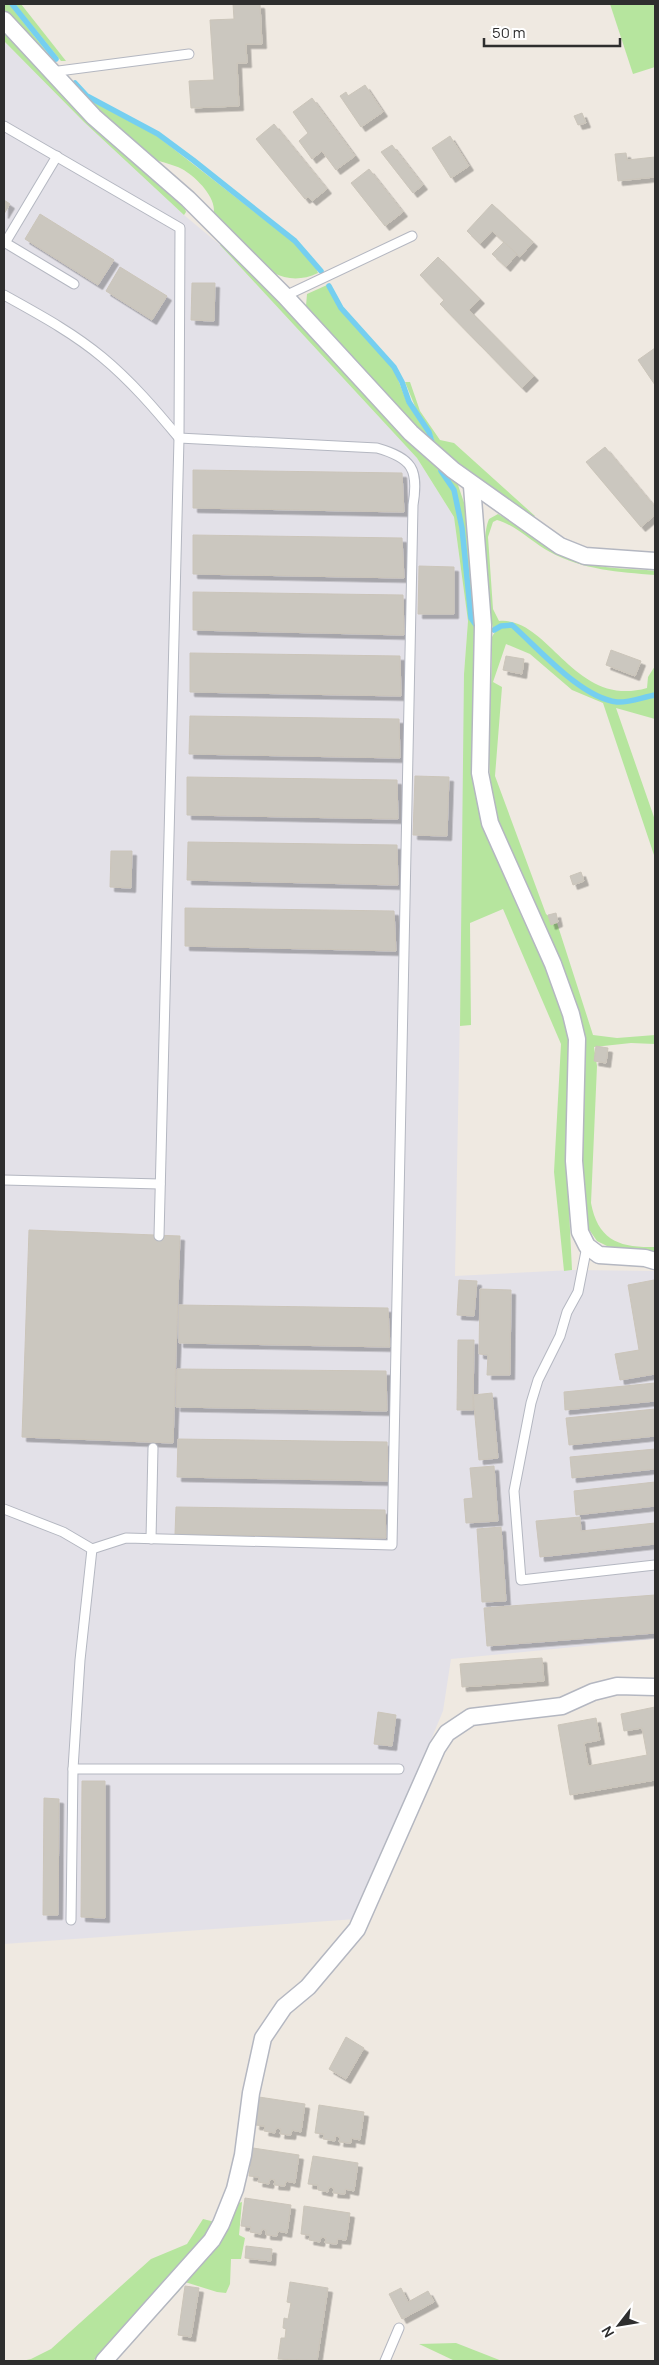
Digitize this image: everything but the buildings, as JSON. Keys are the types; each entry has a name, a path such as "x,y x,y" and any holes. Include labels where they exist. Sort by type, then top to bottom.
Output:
{"street":[{"path":"4,20 94,118 188,199 285,296 411,433 472,486 560,546 586,556 655,561"},
{"path":"472,486 483,625 480,773 490,823 552,964 571,1014 577,1039 574,1161 579,1224 586,1246 599,1255 645,1258 655,1261"},
{"path":"104,2361 212,2240 221,2224 235,2189 243,2155 251,2093 263,2038 284,2007 308,1987 357,1929 437,1748 447,1733 471,1717 562,1706 593,1692 617,1686 655,1687"}],"lane":[{"path":"51,72 189,54"},
{"path":"4,126 180,228 179,438 159,1236"},
{"path":"56,156 4,243 74,284"},
{"path":"285,296 412,236"},
{"path":"4,295 54,323 102,357 143,396 179,438 377,448 399,455 411,467 416,486 413,505 408,671 405,983 392,1545 126,1538 92,1549 63,1532 4,1509"},
{"path":"4,1180 160,1184"},
{"path":"586,1246 578,1292 567,1312 560,1336 538,1380 531,1403 514,1491 521,1580 655,1565"},
{"path":"151,1540 153,1448"},
{"path":"71,1920 72,1769 80,1660 92,1549"},
{"path":"72,1769 399,1769"},
{"path":"385,2361 399,2328"}],"shaded area":[{"path":"4,41 84,122 184,215 220,245 417,458 454,517 468,621 464,674 464,798 455,1276 572,1270 655,1271 655,1639 451,1659 443,1711 356,1919 4,1944"}],"green space":[{"path":"4,4 9,4 54,61 49,62 42,56 4,12"},
{"path":"15,4 21,4 66,61 61,61"},
{"path":"610,4 655,4 655,67 633,74"},
{"path":"4,33 89,123 184,205 186,212 184,215 84,122 4,41"},
{"path":"77,93 157,136 297,245 314,263 318,273 301,278 286,277 272,272 259,264 213,215 213,202 199,182 182,169 152,158"},
{"path":"224,243 395,427 439,468 454,490 461,528 470,618 478,628 472,617 463,528 455,490 442,471 458,485 472,526 480,627 475,795 490,843 537,945 571,1037 566,1148 572,1270 564,1271 554,1172 561,1044 503,909 470,923 471,1025 460,1026 464,674 468,621 454,517 417,458 220,245"},
{"path":"327,285 339,308 394,369 407,403 428,434 432,446 313,317 306,306 307,294"},
{"path":"405,382 410,382 420,411 440,440 454,443 535,516 528,520 438,453 431,431 419,416"},
{"path":"498,514 552,548 574,559 603,567 655,571 655,575 628,573 575,563 550,552 504,522 497,520 493,522 488,537 493,609 499,621 517,623 533,632 581,675 600,686 622,691 647,688 648,677 655,666 655,693 626,700 604,697 575,681 513,623 501,625 493,629 486,573 485,543 489,519"},
{"path":"512,626 560,673 588,693 602,700 626,703 655,696 655,719 616,708 655,820 655,858 603,703 572,690 530,654 506,644 493,682 502,687 495,776 546,914 557,923 593,1035 617,1038 655,1035 655,1044 631,1043 594,1047 597,1066 591,1203 599,1226 612,1239 631,1246 655,1247 655,1255 623,1251 597,1241 588,1228 585,1217 582,1161 585,1042 497,821 490,776 489,729 492,637 500,628"},
{"path":"242,2202 239,2235 245,2238 241,2259 231,2259 230,2284 226,2293 185,2282 115,2361 109,2361 216,2243 239,2203"},
{"path":"203,2219 215,2222 195,2249 93,2361 22,2361 31,2359 51,2349 151,2259 187,2244"},
{"path":"456,2343 502,2361 455,2361 419,2344"}],"waterway":[{"path":"12,4 56,59"},
{"path":"75,83 87,96 158,134 193,160 295,241 321,271"},
{"path":"329,286 341,308 394,367 409,402 429,432 433,446"},
{"path":"441,471 454,490 462,528 471,618 478,628"},
{"path":"494,630 501,626 512,625 561,671 589,692 603,698 622,702 655,695"}]}
